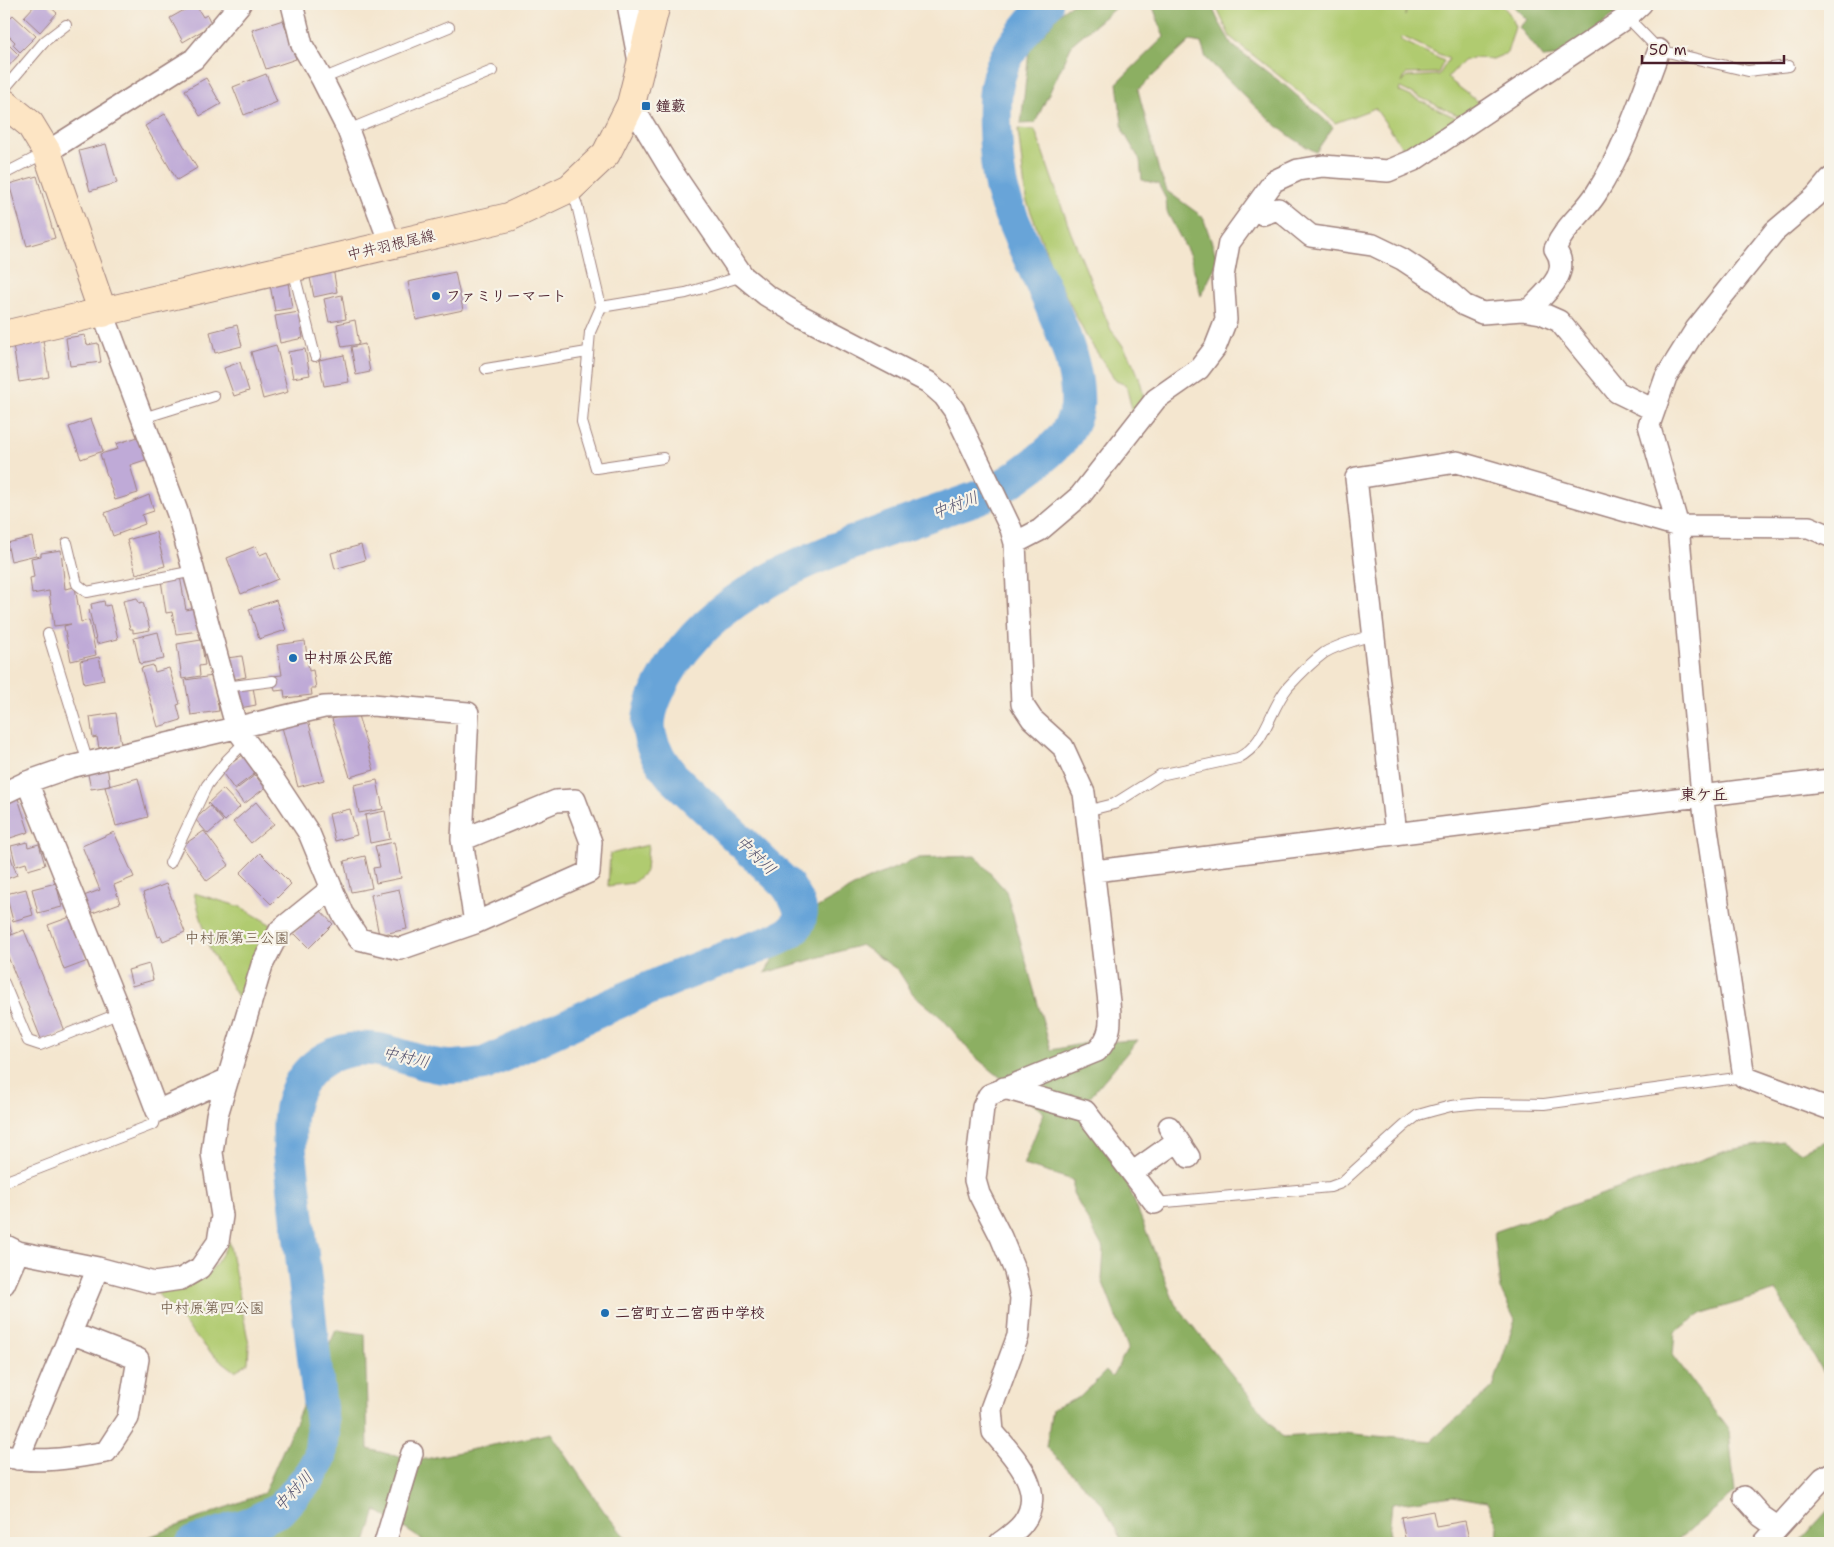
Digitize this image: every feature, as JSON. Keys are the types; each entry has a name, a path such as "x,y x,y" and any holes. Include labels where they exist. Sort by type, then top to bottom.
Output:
{"main road":[{"name":"中井羽根尾線","path":"4,335 510,217 570,188 606,154 631,104 656,4"},
{"path":"4,103 30,124 47,152 103,312"}],"street":[{"path":"47,152 194,59 240,4"},
{"path":"292,4 302,44 322,78 348,130 391,246"},
{"path":"628,4 640,67"},
{"path":"1013,536 1040,530 1080,496 1156,399 1198,369 1215,348 1226,320 1223,276 1228,243 1274,182 1298,170 1323,166 1388,171 1414,160 1634,10"},
{"path":"1528,311 1554,284 1562,268 1562,258 1555,249 1559,239 1596,194 1628,131 1659,50"},
{"path":"631,104 669,167 743,276 766,295 802,316 928,382 944,396 954,410 1013,536 1022,704 1032,719 1064,747 1084,793 1095,871 1109,1002 1110,1029 1108,1038 1097,1051 989,1095 983,1106 975,1180 979,1194 1001,1237 1015,1272 1021,1298 1018,1336 991,1408 990,1426 1028,1477 1031,1489 1029,1512 1024,1521 1000,1543"},
{"path":"1830,179 1815,198 1774,232 1696,329 1666,377 1649,425 1678,526 1702,795 1744,1077 1830,1109"},
{"path":"1256,206 1263,214 1278,210 1311,236 1373,245 1402,259 1440,284 1464,305 1482,312 1528,311 1540,313 1559,321 1617,392 1654,410"},
{"path":"103,312 178,514 225,687 241,735 309,833 342,913 359,939 400,949 475,923 589,872 591,842 575,800 556,801 462,840"},
{"path":"1396,834 1356,478 1457,462 1678,526 1809,527 1830,536"},
{"path":"4,793 27,782 88,763 241,735 324,707 372,705 468,713 462,840 475,923"},
{"path":"1095,871 1830,780"},
{"path":"27,782 120,1014 156,1111 228,1079"},
{"path":"4,1284 11,1249 98,1268 154,1283 181,1279 200,1268 218,1242 222,1216 212,1153 217,1115 262,965 280,930 332,888"},
{"path":"1004,1088 1085,1111 1155,1203"},
{"path":"1132,1173 1179,1142"},
{"path":"71,1334 138,1359 128,1418 106,1452 63,1460 11,1457 71,1334 98,1268"},
{"path":"385,1543 412,1453"},
{"path":"1764,1543 1822,1478 1830,1474"},
{"path":"1744,1497 1761,1516 1777,1527"}],"lane":[{"path":"1634,10 1659,50 1748,70 1790,66"},
{"path":"4,89 45,41 66,25"},
{"path":"322,78 449,28"},
{"path":"348,130 492,71"},
{"path":"4,174 47,152"},
{"path":"570,188 577,205 601,307 590,332 582,422 596,468 663,458"},
{"path":"292,268 315,356"},
{"path":"601,307 686,293 743,276"},
{"path":"486,369 587,352"},
{"path":"143,418 214,396"},
{"path":"67,543 77,584 87,592 194,571"},
{"path":"48,634 88,763"},
{"path":"1086,811 1114,804 1160,775 1238,758 1250,752 1261,738 1287,688 1308,668 1325,652 1374,634"},
{"path":"225,687 273,681"},
{"path":"170,863 207,784 226,760 241,735"},
{"path":"4,983 28,1041 34,1044 40,1045 120,1014"},
{"path":"1155,1203 1330,1187 1341,1182 1418,1115 1451,1106 1480,1103 1544,1104 1744,1077"},
{"path":"4,1182 154,1124 156,1111"}],"green space":[{"path":"1072,4 1120,4 1073,43 1035,123 1021,124 1029,51 1062,11"},
{"path":"1152,4 1211,4 1232,45 1287,87 1333,127 1316,152 1300,143 1258,109 1206,58 1201,43 1190,41 1138,90 1159,171 1167,191 1203,217 1218,261 1201,296 1190,256 1167,212 1166,199 1158,184 1142,180 1140,160 1123,131 1117,83 1164,37"},
{"path":"1215,4 1406,4 1405,16 1408,4 1501,4 1509,13 1515,27 1507,53 1493,59 1473,58 1463,61 1447,78 1480,103 1466,119 1400,88 1399,91 1465,122 1410,158 1375,108 1335,123 1311,101 1230,37","holes":["1401,36 1449,59 1439,75 1407,77 1402,83 1406,74 1438,73 1444,61 1401,40"]},
{"path":"1511,4 1628,4 1561,56 1544,58 1519,27 1527,20"},
{"path":"1018,129 1035,130 1071,233 1111,330 1134,365 1141,385 1144,405 1133,414 1126,385 1116,381 1086,336 1052,268 1026,199"},
{"path":"648,845 646,871 633,883 608,886 610,854"},
{"path":"975,856 1006,891 1051,1050 1086,1043 1138,1040 1087,1100 1120,1165 1175,1304 1282,1437 1343,1433 1431,1441 1493,1387 1515,1320 1500,1289 1494,1232 1729,1150 1782,1141 1800,1152 1830,1139 1830,1378 1825,1377 1776,1291 1703,1313 1675,1332 1673,1355 1729,1431 1735,1493 1677,1540 1677,1543 1497,1543 1498,1526 1487,1502 1453,1496 1392,1504 1388,1542 1382,1543 1123,1543 1103,1505 1046,1447 1052,1409 1080,1397 1106,1371 1112,1377 1128,1348 1102,1280 1104,1250 1073,1193 1073,1180 1023,1165 1044,1113 974,1056 943,1019 913,994 898,970 861,945 765,973 781,945 818,907 864,881 919,858"},
{"name":"中村原第三公園","path":"194,893 241,907 275,927 241,1002 210,950"},
{"name":"中村原第四公園","path":"229,1241 249,1345 248,1363 235,1371 210,1352 157,1293 193,1283 209,1273"},
{"path":"336,1330 365,1334 368,1449 416,1461 551,1433 603,1510 630,1543 427,1543 376,1510 366,1543 133,1543 264,1493"},
{"path":"1830,1508 1830,1543 1798,1543"}],"building":[{"path":"36,4 47,4 57,13 40,32 24,17"},
{"path":"195,4 203,17 207,15 212,25 183,42 170,18"},
{"path":"13,15 36,36 20,52 13,45 15,42 4,31 4,25"},
{"path":"283,20 296,59 266,69 252,30"},
{"path":"4,40 19,55 4,71"},
{"path":"266,74 277,102 244,115 233,87"},
{"path":"206,78 221,104 200,116 185,90"},
{"path":"165,114 197,168 177,180 145,126"},
{"path":"106,144 117,183 90,191 79,151"},
{"path":"37,176 55,238 27,246 9,184"},
{"path":"333,268 337,292 314,297 309,273"},
{"name":"ファミリーマート","path":"455,272 463,310 416,320 408,282"},
{"path":"288,282 292,308 275,311 270,285"},
{"path":"342,295 346,319 329,322 324,299"},
{"path":"299,312 303,338 280,343 275,316"},
{"path":"355,320 359,344 342,347 337,324"},
{"path":"237,325 242,346 215,353 210,332"},
{"path":"85,335 87,345 98,343 101,362 70,366 66,338"},
{"path":"43,340 49,377 19,382 13,345"},
{"path":"365,344 370,372 356,375 351,347"},
{"path":"276,345 288,392 263,399 251,352"},
{"path":"305,349 310,375 293,378 288,352"},
{"path":"344,355 349,382 324,386 319,360"},
{"path":"240,362 249,391 234,396 224,368"},
{"path":"91,419 103,451 81,459 69,427"},
{"path":"141,436 148,459 130,465 138,493 115,500 100,454 118,449 116,444"},
{"path":"149,495 154,511 142,515 145,524 113,536 105,513"},
{"path":"156,532 165,566 136,574 127,540"},
{"path":"32,537 36,555 11,561 7,543"},
{"path":"361,545 365,560 335,569 331,553"},
{"path":"256,546 260,555 267,552 278,579 241,594 227,558"},
{"path":"61,550 65,589 75,587 81,622 89,620 96,655 71,661 64,626 71,624 54,626 49,591 32,594 30,578 34,577 31,558 41,556 41,553"},
{"path":"180,576 186,610 195,608 199,631 176,634 172,612 166,613 161,580"},
{"path":"137,598 139,603 143,602 150,630 133,633 133,629 130,629 123,601"},
{"path":"276,600 286,630 259,639 249,609"},
{"path":"104,601 105,606 110,605 118,639 97,644 89,610 92,609 91,604"},
{"path":"158,632 164,659 140,664 134,638"},
{"path":"201,640 205,665 199,666 200,676 182,679 177,644"},
{"name":"中村原公民館","path":"305,641 309,671 313,670 316,688 311,688 312,695 285,698 284,690 275,691 272,676 282,675 277,645"},
{"path":"242,656 246,677 231,680 227,658"},
{"path":"99,657 104,680 84,684 80,661"},
{"path":"153,665 155,672 169,668 180,704 177,705 181,720 158,727 141,668"},
{"path":"213,676 219,711 191,715 185,680"},
{"path":"253,687 256,705 240,708 237,690"},
{"path":"357,712 374,770 350,777 332,719"},
{"path":"116,713 121,744 99,748 97,737 93,738 90,717"},
{"path":"308,720 324,780 298,787 282,727"},
{"path":"244,754 257,772 234,789 221,771"},
{"path":"107,766 110,786 91,789 87,770"},
{"path":"255,775 265,788 244,804 234,791"},
{"path":"138,778 148,817 116,826 105,787"},
{"path":"377,780 383,809 359,813 354,785"},
{"path":"223,789 240,807 225,821 208,803"},
{"path":"16,792 29,832 4,840 4,795"},
{"path":"256,802 274,824 251,843 233,822"},
{"path":"210,806 223,821 208,834 195,819"},
{"path":"350,809 357,835 335,841 329,814"},
{"path":"385,811 390,839 370,843 365,815"},
{"path":"204,831 229,865 207,881 182,846"},
{"path":"114,832 134,877 114,885 120,903 87,915 81,897 100,890 82,846"},
{"path":"27,842 28,847 39,844 45,865 28,870 26,863 16,866 11,846"},
{"path":"394,842 401,878 376,883 373,868 380,867 375,846"},
{"path":"7,846 17,875 4,880 4,847"},
{"path":"260,853 291,884 271,904 240,873"},
{"path":"365,856 372,888 351,892 344,861"},
{"path":"56,883 62,907 38,913 32,889"},
{"path":"166,884 185,932 163,941 161,936 158,937 143,893"},
{"path":"26,889 33,915 13,921 6,894"},
{"path":"399,889 407,929 379,935 371,895"},
{"path":"4,903 12,934 4,937"},
{"path":"319,909 333,924 309,948 294,933"},
{"path":"73,916 88,961 64,970 48,925"},
{"path":"24,930 65,1031 42,1041 4,947 4,938"},
{"path":"149,964 153,980 132,986 128,970"},
{"path":"1433,1511 1436,1526 1465,1521 1469,1539 1446,1543 1406,1543 1401,1517"}],"waterway":[{"name":"中村川","path":"193,1543 252,1523 279,1510 309,1477 320,1457 323,1433 289,1138 293,1099 301,1082 308,1073 326,1058 347,1050 359,1049 381,1050 440,1066 453,1067 484,1064 668,980 778,939 794,929 798,923 800,918 799,908 787,885 672,776 662,763 651,739 649,716 666,676 689,643 717,616 749,592 784,572 821,555 975,499 999,488 1039,460 1061,440 1068,429 1077,407 1076,382 1070,356 1061,328 1023,244 1003,194 998,170 996,139 995,108 997,84 1004,62 1017,41 1046,4"}],"place":[{"name":"鐘藪","path":"646,106"},
{"name":"ファミリーマート","path":"436,296"},
{"name":"中村原公民館","path":"293,658"},
{"name":"二宮町立二宮西中学校","path":"605,1313"}],"district":[{"name":"東ケ丘","path":"1704,794"}]}
